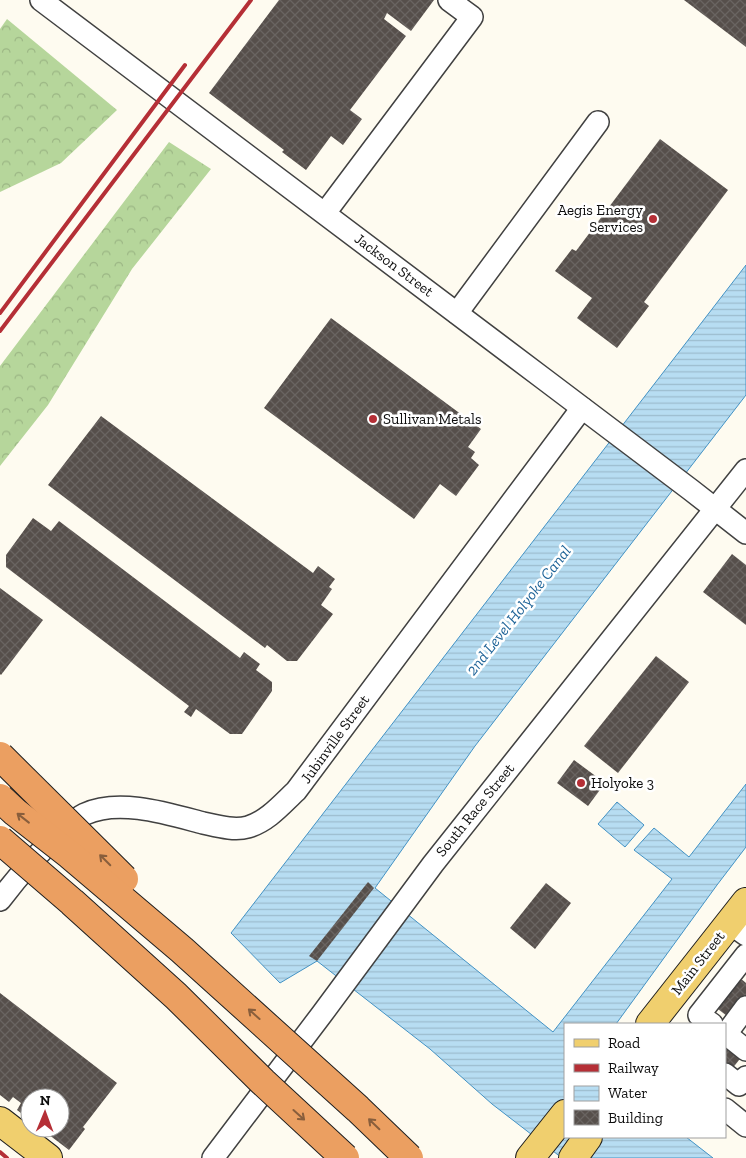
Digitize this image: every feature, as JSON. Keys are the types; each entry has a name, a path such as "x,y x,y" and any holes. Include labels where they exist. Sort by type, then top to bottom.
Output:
{"highway":[{"path":"0,756 138,893 182,950"},
{"path":"0,798 15,812 70,854 182,950 409,1158"},
{"path":"0,840 169,990 263,1082 345,1158"},
{"path":"0,864 263,1082"}],"main road":[{"name":"Main Street","path":"651,1023 672,996 738,929 746,902"},
{"path":"534,1153 564,1115"},
{"path":"0,1121 48,1158"},
{"path":"573,1158 587,1138"}],"street":[{"name":"Jackson Street","path":"41,0 746,533"},
{"path":"325,214 472,17 449,0"},
{"path":"456,312 598,122"},
{"name":"Jubinville Street","path":"0,900 50,842 83,814 98,809 121,807 146,810 236,828 248,827 262,821 276,810 296,791 582,408"},
{"name":"South Race Street","path":"213,1158 433,864 746,470"},
{"path":"717,1023 746,955"},
{"path":"672,996 709,1023"},
{"path":"721,1023 746,1007"},
{"path":"726,1035 746,1050"},
{"path":"726,1099 737,1079"},
{"path":"726,1110 746,1124"}],"green space":[{"path":"7,19 117,110 61,163 0,192 0,29"},
{"path":"169,142 211,169 132,269 48,405 0,466 0,366"}],"water":[{"name":"2nd Level Holyoke Canal","path":"746,265 746,395 475,746 375,888 553,1032 672,879 634,850 654,828 689,857 746,784 746,847 617,1023 564,1023 564,1138 687,1138 713,1158 562,1158 492,1104 430,1049 317,961 280,983 231,933"},
{"path":"617,802 644,825 625,847 598,824"}],"building":[{"path":"279,0 434,0 411,31 387,13 384,19 406,36 350,110 362,119 343,145 331,136 306,170 282,152 284,150 209,93"},
{"path":"684,0 746,0 746,47"},
{"name":"Aegis Energy Services","path":"660,139 728,190 644,302 649,306 617,348 577,318 592,298 555,271 572,249 576,251"},
{"name":"Sullivan Metals","path":"331,318 481,429 468,447 475,452 471,458 479,465 456,496 440,484 414,519 264,408"},
{"path":"101,416 313,573 318,566 335,579 329,587 332,589 321,605 333,614 297,661 287,661 267,645 265,648 48,485"},
{"path":"33,518 51,531 59,521 240,658 244,652 260,664 256,670 272,682 272,691 242,734 230,734 196,709 191,717 184,712 189,706 6,567 6,555"},
{"path":"732,554 746,565 746,625 703,592"},
{"path":"0,588 43,620 1,675 0,674"},
{"path":"656,656 689,682 618,773 584,746"},
{"name":"Holyoke 3","path":"574,760 605,783 588,806 557,783"},
{"path":"368,882 374,888 317,961 309,956"},
{"path":"546,883 571,903 535,949 510,928"},
{"path":"734,973 746,983 746,1001 731,1019 710,1003"},
{"path":"0,993 117,1083 83,1127 85,1129 69,1150 53,1138 70,1138 70,1088 20,1088 20,1102 13,1097 9,1102 0,1095"},
{"path":"726,1042 743,1055 728,1074 726,1073"}],"railway":[{"path":"0,331 251,0"},
{"path":"0,313 185,65"},
{"path":"0,1152 7,1158"}],"place":[{"name":"Aegis Energy Services","path":"653,219"},
{"name":"Sullivan Metals","path":"373,419"},
{"name":"Holyoke 3","path":"581,783"}]}
